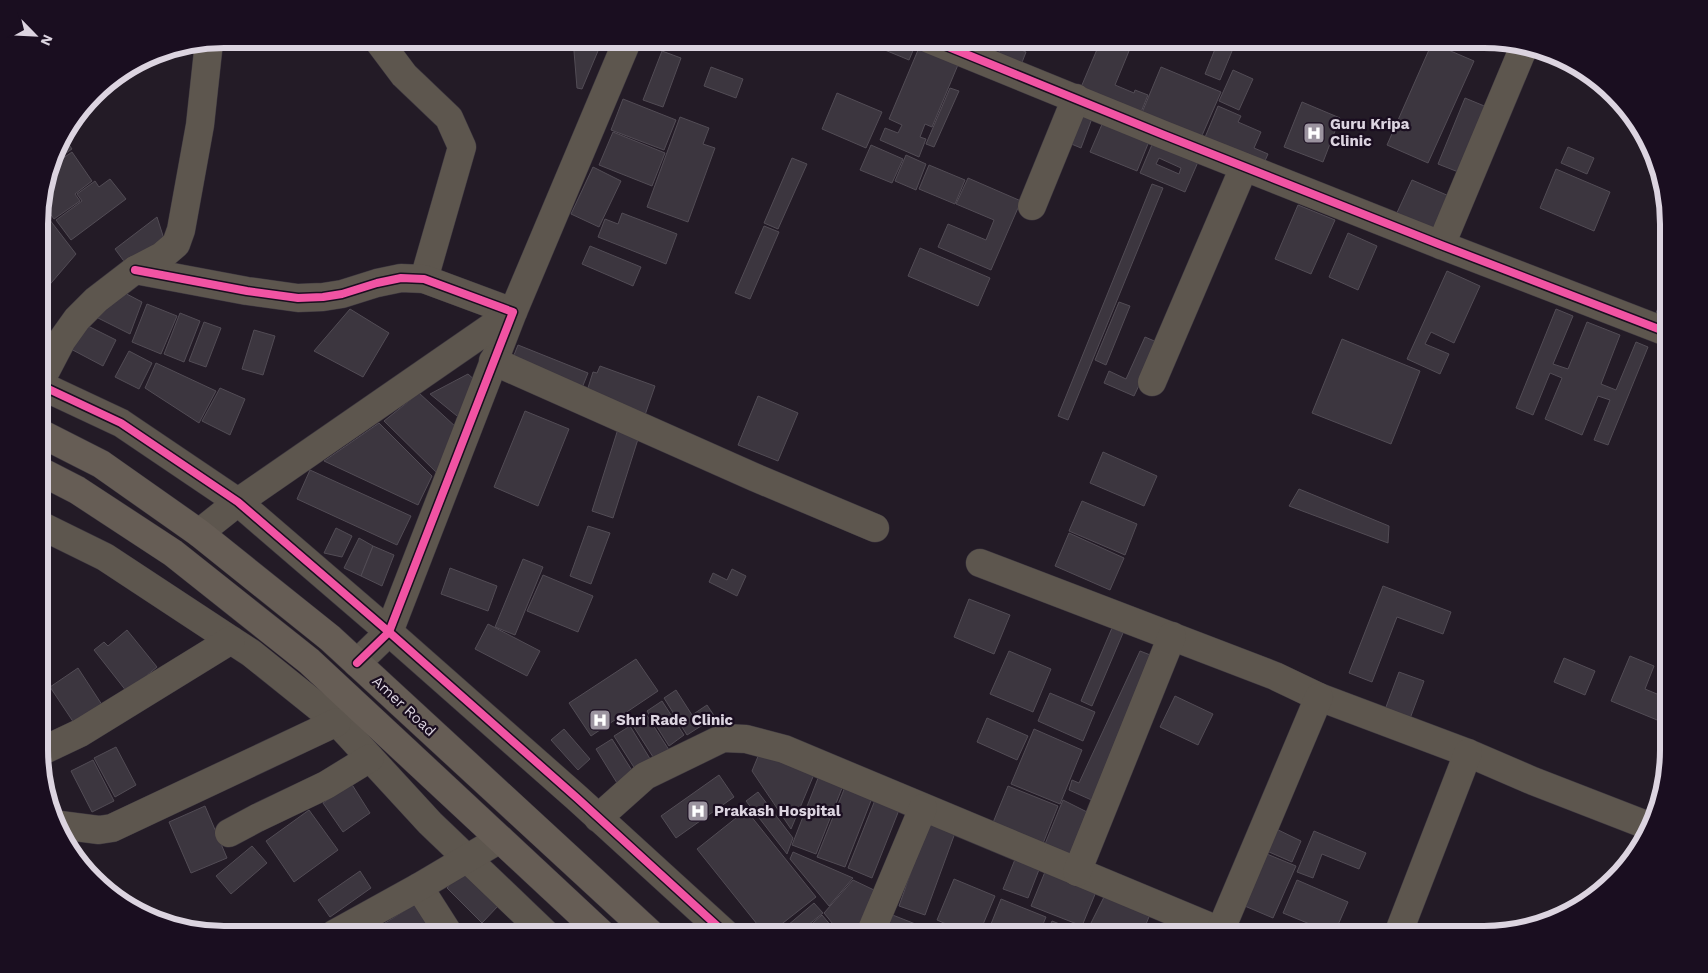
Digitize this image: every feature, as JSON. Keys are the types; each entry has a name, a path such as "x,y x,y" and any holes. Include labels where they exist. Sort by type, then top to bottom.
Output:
{"highway":[{"name":"Amer Road","path":"48,437 101,464 200,533 330,638 642,926"},
{"path":"48,475 77,490 173,553 309,661 593,926"}],"street":[{"path":"48,367 62,340 77,319 96,300 135,270 162,256 176,244 182,230 200,125 207,48"},
{"path":"384,48 404,75 449,118 462,147 424,279"},
{"path":"357,664 389,632 493,361 624,48"},
{"path":"951,48 1244,167 1660,330"},
{"path":"1441,245 1522,52"},
{"path":"1032,206 1076,98"},
{"path":"1152,382 1244,167"},
{"path":"135,270 247,291 298,298 323,298 400,278 424,279 513,312"},
{"path":"200,533 238,502 513,312"},
{"path":"493,361 745,473 875,528"},
{"path":"48,387 121,423 238,502 389,632 717,926"},
{"path":"48,529 105,557 251,653 337,722 430,823 537,926"},
{"path":"980,563 1275,676 1319,696 1468,753 1533,781 1644,824"},
{"path":"1077,872 1172,636"},
{"path":"48,748 80,733 231,640"},
{"path":"1223,925 1319,696"},
{"path":"65,826 99,830 112,828 337,722"},
{"path":"598,818 645,776 723,738 746,739 784,749 1202,925"},
{"path":"1401,925 1468,753"},
{"path":"229,833 326,785 370,758"},
{"path":"874,925 923,808"},
{"path":"349,926 500,839"},
{"path":"419,887 444,926"}],"building":[{"path":"574,48 599,48 582,89 577,88"},
{"path":"880,48 914,48 909,60"},
{"path":"919,48 932,48 960,60 932,127 925,124 920,137 926,139 919,157 880,140 885,128 898,133 902,125 889,119"},
{"path":"1000,48 1017,48 1026,52 1021,65 998,54"},
{"path":"1098,48 1121,48 1129,51 1115,85 1134,93 1135,90 1148,95 1139,117 1079,92"},
{"path":"1215,48 1233,48 1220,80 1205,74"},
{"path":"1430,48 1444,48 1474,61 1428,163 1387,145"},
{"path":"662,51 681,58 663,107 643,100"},
{"path":"711,67 743,79 736,98 704,86"},
{"path":"1161,67 1221,92 1200,140 1141,115"},
{"path":"1233,70 1253,79 1239,110 1219,101"},
{"path":"950,88 959,91 934,147 926,144"},
{"path":"837,93 882,112 866,148 822,129"},
{"path":"1465,98 1494,110 1466,175 1438,164"},
{"path":"623,99 676,120 664,150 611,130"},
{"path":"1302,102 1340,118 1323,162 1284,147"},
{"path":"1218,106 1241,116 1238,122 1261,132 1254,148 1268,154 1260,172 1201,147"},
{"path":"1082,108 1094,113 1081,148 1069,143"},
{"path":"1106,115 1152,134 1137,171 1090,152"},
{"path":"680,117 709,128 703,144 715,148 688,222 647,207"},
{"path":"613,132 665,153 652,186 599,165"},
{"path":"1156,135 1201,155 1185,192 1140,173","holes":["1159,158 1181,168 1179,174 1156,164"]},
{"path":"67,142 72,149 61,156"},
{"path":"871,145 903,159 892,183 860,170"},
{"path":"1568,147 1594,158 1587,174 1561,163"},
{"path":"72,152 92,181 75,194 80,201 54,219 48,211 49,200 53,178 59,161"},
{"path":"906,155 926,164 916,190 895,181"},
{"path":"792,158 807,164 778,229 764,223"},
{"path":"929,165 965,180 955,204 919,189"},
{"path":"593,167 621,181 599,227 571,214"},
{"path":"1556,169 1610,192 1594,231 1540,208"},
{"path":"968,178 1021,201 991,270 938,247 948,224 986,240 994,220 956,204"},
{"path":"110,179 126,199 71,240 56,220 82,201 77,194 95,181 99,187"},
{"path":"1412,180 1449,196 1432,234 1395,217"},
{"path":"1152,184 1163,188 1068,420 1058,416"},
{"path":"1298,205 1335,220 1311,274 1275,259"},
{"path":"622,213 677,234 666,264 598,237 605,219 618,224"},
{"path":"157,217 164,239 129,268 115,249"},
{"path":"48,218 76,254 48,287"},
{"path":"764,226 779,232 750,299 735,293"},
{"path":"1348,233 1377,246 1358,290 1329,277"},
{"path":"590,246 641,267 633,286 582,264"},
{"path":"920,248 990,278 978,306 908,276"},
{"path":"1447,271 1480,286 1454,343 1431,332 1425,344 1449,354 1440,374 1407,359"},
{"path":"117,289 142,302 130,334 88,313"},
{"path":"1119,302 1130,306 1106,365 1095,360"},
{"path":"1660,303 1660,315 1656,313"},
{"path":"147,304 177,316 161,354 132,342"},
{"path":"350,309 389,333 363,377 314,351"},
{"path":"1556,309 1573,316 1553,364 1568,369 1587,322 1620,335 1601,384 1616,390 1636,342 1648,347 1608,445 1594,440 1610,400 1598,396 1582,435 1545,419 1562,378 1550,373 1533,415 1516,408"},
{"path":"180,313 200,321 184,362 164,354"},
{"path":"80,322 116,340 103,366 67,347"},
{"path":"204,322 221,328 206,367 189,361"},
{"path":"254,330 275,336 263,375 242,369"},
{"path":"1145,337 1159,343 1134,396 1104,383 1109,371 1126,379"},
{"path":"1342,339 1420,371 1391,444 1312,413"},
{"path":"518,345 588,373 580,393 510,365"},
{"path":"129,351 152,363 139,389 115,377"},
{"path":"156,363 216,391 199,423 145,388"},
{"path":"600,366 655,386 645,415 586,394 593,372 597,373"},
{"path":"468,374 477,382 462,420 430,394"},
{"path":"220,388 245,399 230,435 202,421"},
{"path":"419,393 457,428 437,473 384,421"},
{"path":"758,396 798,413 778,461 738,445"},
{"path":"525,411 569,429 538,506 494,487"},
{"path":"379,423 432,476 418,505 324,461"},
{"path":"618,429 639,436 613,518 592,511"},
{"path":"1103,452 1157,476 1144,506 1090,483"},
{"path":"310,470 411,516 397,545 297,499"},
{"path":"1299,489 1389,526 1388,543 1289,506"},
{"path":"1082,501 1137,524 1125,555 1069,531"},
{"path":"588,526 610,533 591,584 570,576"},
{"path":"336,528 352,536 342,557 324,553"},
{"path":"1069,533 1124,558 1110,590 1055,566"},
{"path":"359,538 373,546 361,576 344,568"},
{"path":"373,546 394,555 382,586 361,576"},
{"path":"523,559 543,567 515,635 495,627"},
{"path":"450,568 497,586 488,611 441,594"},
{"path":"732,569 746,576 737,596 709,582 713,573 727,580"},
{"path":"543,575 593,596 578,632 527,611"},
{"path":"1383,586 1451,612 1443,634 1397,617 1372,682 1349,673"},
{"path":"969,599 1010,615 994,654 954,637"},
{"path":"488,624 540,651 527,676 475,649"},
{"path":"1112,628 1123,633 1092,706 1081,701"},
{"path":"127,630 157,667 127,692 94,650 104,642 108,646"},
{"path":"1009,651 1051,669 1033,712 990,694"},
{"path":"1140,651 1158,658 1096,802 1069,790 1072,780 1079,783"},
{"path":"1630,656 1654,666 1645,689 1660,695 1660,721 1611,701"},
{"path":"1564,658 1595,671 1585,695 1554,682"},
{"path":"636,659 658,691 591,736 569,703"},
{"path":"78,668 108,714 80,732 50,687"},
{"path":"1399,672 1424,681 1408,724 1383,715"},
{"path":"676,690 692,715 707,705 715,717 687,735 664,698"},
{"path":"1050,693 1095,712 1083,741 1038,721"},
{"path":"1175,696 1213,714 1198,745 1160,727"},
{"path":"662,701 684,735 669,746 647,711"},
{"path":"646,714 669,750 655,760 632,724"},
{"path":"987,718 1028,736 1017,760 977,742"},
{"path":"630,726 652,762 637,772 614,736"},
{"path":"564,729 590,759 578,770 551,740"},
{"path":"1034,729 1082,750 1060,804 1011,784"},
{"path":"612,739 633,772 617,783 596,749"},
{"path":"116,747 136,785 115,797 94,758"},
{"path":"761,749 815,772 791,829 752,771"},
{"path":"93,760 114,801 92,812 71,771"},
{"path":"822,768 846,778 816,854 792,845"},
{"path":"719,775 734,797 676,838 661,816"},
{"path":"847,782 874,793 845,867 817,857"},
{"path":"351,783 370,813 343,832 323,803"},
{"path":"1008,786 1058,806 1040,851 990,830"},
{"path":"758,792 793,838 787,854 746,801"},
{"path":"877,795 901,805 872,878 848,868"},
{"path":"1063,800 1093,815 1076,856 1045,844"},
{"path":"205,806 227,858 191,873 169,822"},
{"path":"309,810 338,850 294,882 266,841"},
{"path":"746,810 816,897 780,926 758,926 697,849"},
{"path":"928,823 955,833 925,915 899,906"},
{"path":"1270,826 1301,841 1292,862 1260,848"},
{"path":"1314,831 1366,853 1359,869 1322,854 1313,878 1297,872"},
{"path":"252,846 267,863 231,894 216,876"},
{"path":"793,852 853,878 829,906 790,859"},
{"path":"1018,852 1042,862 1028,898 1003,889"},
{"path":"1262,852 1296,866 1273,918 1240,904"},
{"path":"1047,867 1098,887 1082,925 1031,906"},
{"path":"360,871 371,888 330,917 318,900"},
{"path":"463,871 498,906 482,923 447,888"},
{"path":"954,879 995,896 983,925 949,925 937,920"},
{"path":"853,880 874,890 859,926 834,926 824,913"},
{"path":"1297,880 1348,902 1338,925 1312,925 1283,913"},
{"path":"1107,891 1153,907 1146,925 1096,925 1091,923"},
{"path":"425,898 442,926 387,926 385,923"},
{"path":"1001,899 1046,917 1043,925 990,925"},
{"path":"814,903 823,913 807,926 787,926"},
{"path":"890,914 919,925 885,925"},
{"path":"822,915 831,926 810,926"},
{"path":"1167,915 1185,925 1163,925"},
{"path":"1052,921 1063,925 1050,925"},
{"path":"1230,921 1243,925 1243,925 1228,925"},
{"path":"381,922 383,926 375,926"}],"cycle path":[{"path":"951,48 1441,245 1660,330"},
{"path":"135,270 247,291 298,298 342,294 401,278 424,279 513,312 389,632 357,663"},
{"path":"48,389 121,423 238,502 577,798 717,926"}],"place":[{"name":"Guru Kripa Clinic","path":"1314,133"},
{"name":"Shri Rade Clinic","path":"600,720"},
{"name":"Prakash Hospital","path":"698,811"}]}
